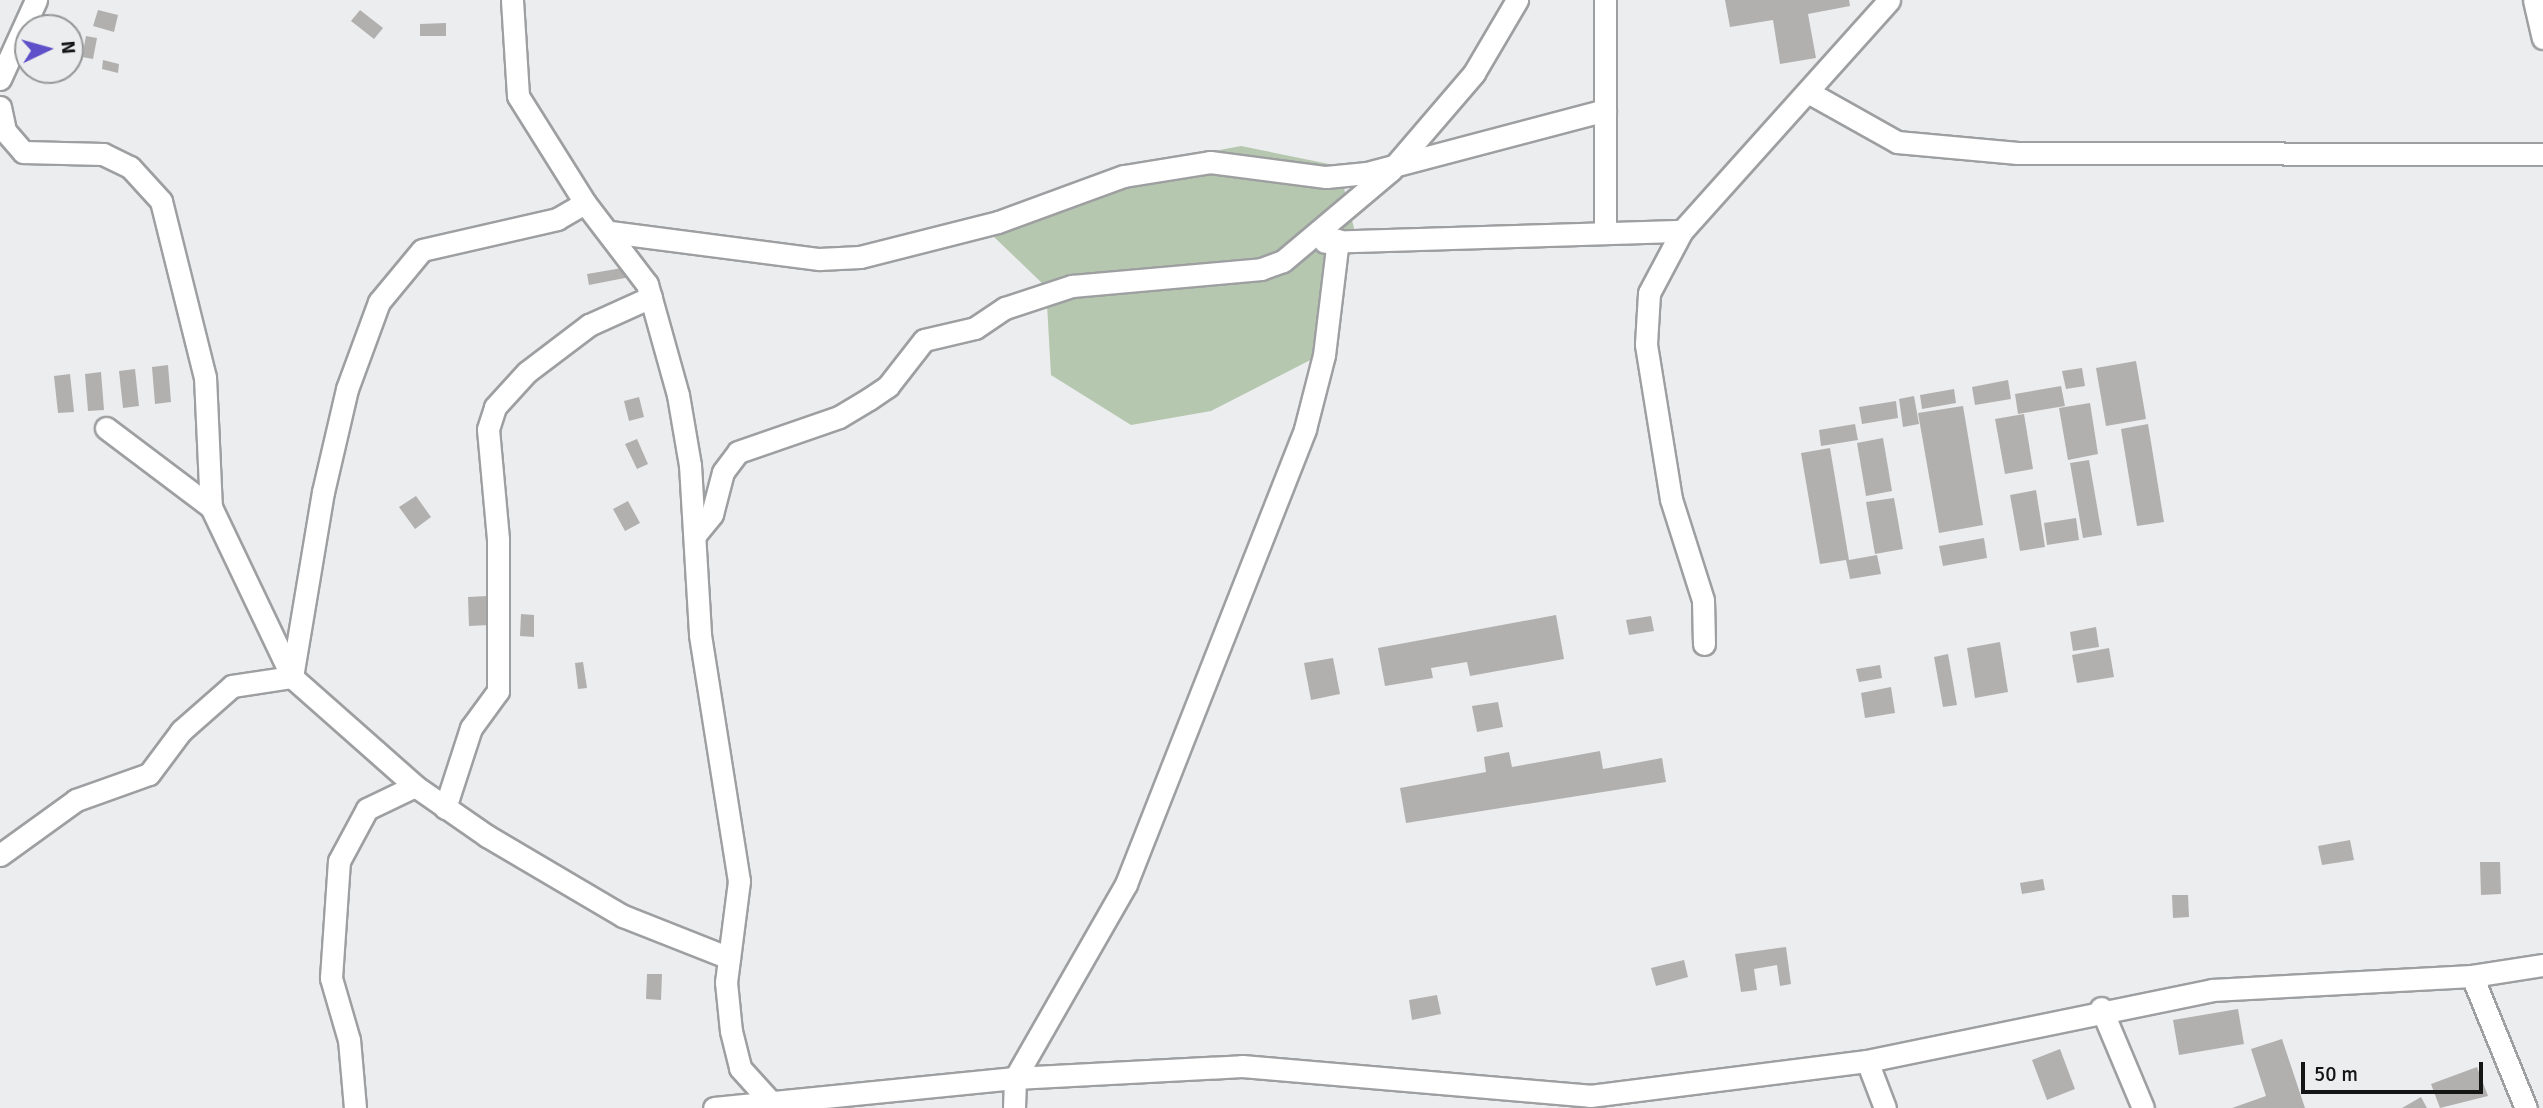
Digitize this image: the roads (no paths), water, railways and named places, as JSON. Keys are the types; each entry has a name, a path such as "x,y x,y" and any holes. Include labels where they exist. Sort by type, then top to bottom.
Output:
{"street":[{"path":"0,79 36,0"},
{"path":"512,0 518,96 585,203 610,232 651,297 678,395 696,534 700,635 739,881 729,958 735,1053 750,1085 768,1099"},
{"path":"696,534 712,514 723,472 738,453 839,417 888,386 924,340 975,328 1005,308 1049,291 1261,269 1309,243 1391,170 1474,73 1517,0"},
{"path":"1605,0 1605,230"},
{"path":"1704,644 1703,600 1671,499 1645,330 1654,278 1682,230 1889,0"},
{"path":"2534,0 2543,38"},
{"path":"1808,92 1897,142 2018,153 2543,154"},
{"path":"0,107 0,114 23,152 103,154 130,167 161,201 205,377 211,507 292,677 415,786 445,808 623,916 729,958"},
{"path":"610,232 818,259 860,257 998,222 1124,176 1210,162 1326,177 1391,170 1605,110"},
{"path":"292,677 326,479 347,389 379,302 422,250 557,219 585,203"},
{"path":"1309,243 1605,230 1682,230"},
{"path":"1014,1108 1015,1078 1126,884 1305,429 1324,355 1338,240"},
{"path":"445,808 462,771 471,728 498,691 498,539 488,429 495,407 527,372 589,325 651,297"},
{"path":"106,428 211,507"},
{"path":"0,855 76,800 149,774 181,731 232,686 292,677"},
{"path":"355,1108 349,1040 331,978 340,861 367,809 415,786"},
{"path":"721,1107 768,1099 1015,1078 1242,1066 1481,1099 1590,1096 1867,1061 2101,1008 2212,990 2472,976 2543,965"},
{"path":"2472,976 2526,1108"},
{"path":"2101,1008 2143,1108"},
{"path":"1867,1061 1885,1108"}]}
